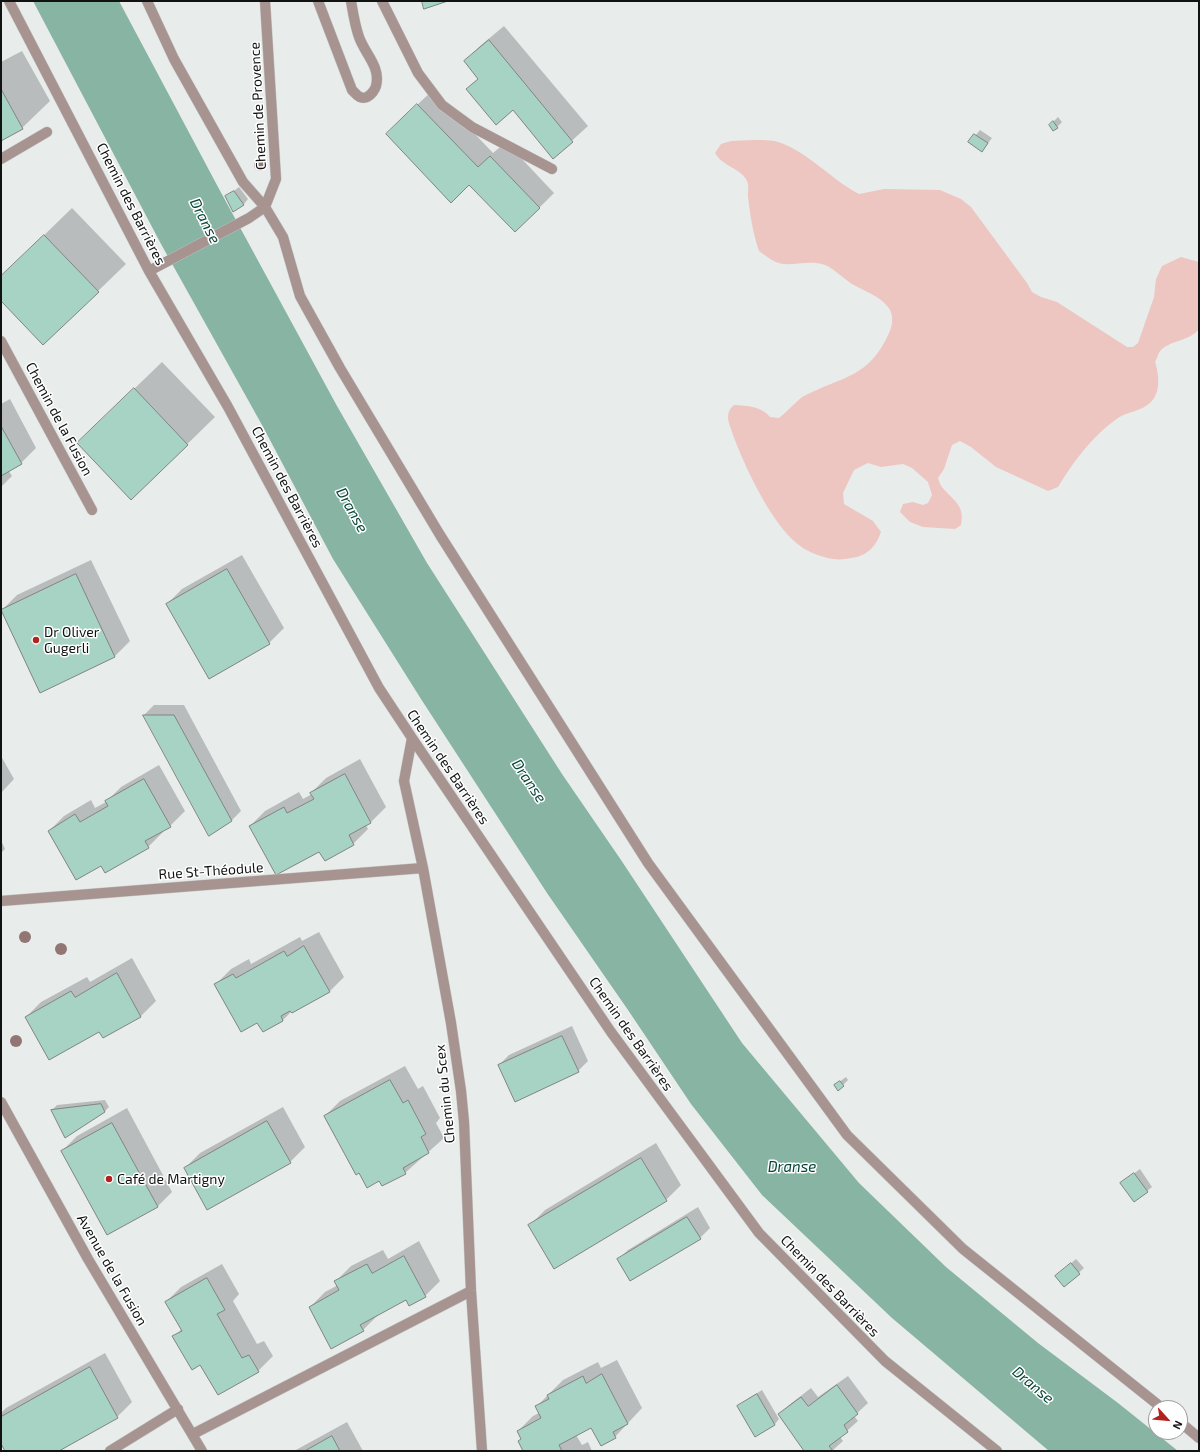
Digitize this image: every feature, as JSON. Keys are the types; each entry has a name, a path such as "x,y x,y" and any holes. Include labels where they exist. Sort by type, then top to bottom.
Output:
{"street":[{"name":"Chemin des Barrières","path":"9,1 149,271 228,407 380,688 412,738 611,1032 759,1233 885,1361 997,1451"},
{"path":"147,1 174,59 243,182 265,207 283,237 300,296 340,368 440,535 648,863 847,1135 963,1249 1152,1400"},
{"name":"Chemin de Provence","path":"265,1 276,179 265,207"},
{"path":"318,1 352,90 358,97 364,98 368,97 376,88 377,73 375,66 359,37 351,1"},
{"path":"382,1 418,73 442,105 472,127 552,169"},
{"path":"1,158 47,132"},
{"path":"149,271 249,218 265,207"},
{"name":"Chemin de la Fusion","path":"1,341 92,510"},
{"name":"Chemin du Scex","path":"412,738 404,781 423,868 451,1023 461,1091 464,1122 471,1291 482,1451"},
{"name":"Rue St-Théodule","path":"1,901 423,868"},
{"name":"Avenue de la Fusion","path":"1,1102 88,1259 202,1451"},
{"path":"193,1434 471,1291"},
{"path":"110,1451 178,1409"},
{"path":"1188,1429 1199,1438"}],"shaded area":[{"path":"731,141 775,141 789,146 810,159 848,188 859,194 884,189 940,190 961,199 971,207 1032,292 1041,297 1057,302 1127,347 1133,347 1138,343 1154,297 1156,279 1162,266 1181,257 1199,262 1199,329 1191,336 1170,344 1161,350 1155,362 1158,388 1151,402 1139,410 1118,418 1100,433 1077,458 1058,487 1048,491 996,467 971,447 960,441 952,445 944,469 938,478 944,490 960,509 962,516 961,525 955,529 923,527 910,522 900,512 903,504 913,502 923,505 928,503 932,495 928,482 912,468 903,464 881,467 868,463 854,470 843,493 844,504 873,521 881,532 877,542 867,553 857,557 833,559 822,557 802,547 793,540 766,505 738,448 729,422 729,412 731,407 734,405 749,406 763,411 770,417 779,418 804,396 854,374 873,359 881,348 890,330 892,316 885,303 872,294 852,284 828,266 815,263 783,264 770,259 759,251 751,217 747,181 741,173 722,161 715,153 721,144"}],"water":[{"name":"Dranse","path":"33,1 119,1 337,406 427,563 562,774 621,860 742,1043 859,1183 946,1267 1038,1343 1148,1427 1148,1440 1164,1440 1178,1451 1049,1451 892,1318 762,1195 691,1104 547,893 421,699 333,559 262,425 161,244"}],"building":[{"path":"422,1 448,1 424,9"},
{"path":"489,40 573,142 553,159 513,110 496,125 466,89 478,79 464,61"},
{"path":"1,89 23,129 1,141"},
{"path":"417,104 478,167 490,156 540,208 515,232 469,185 451,203 386,134"},
{"path":"1053,121 1058,128 1053,131 1049,125"},
{"path":"974,134 988,143 982,152 968,142"},
{"path":"234,191 244,205 233,212 225,196"},
{"path":"44,235 99,292 43,345 1,301 1,276"},
{"path":"134,388 188,445 131,500 77,443"},
{"path":"1,426 22,464 1,476"},
{"path":"227,569 270,644 209,679 166,604"},
{"path":"76,574 115,657 40,693 1,610"},
{"path":"143,715 174,715 232,821 209,836"},
{"path":"345,774 371,823 349,835 354,845 325,861 319,852 276,875 249,826 284,807 287,813 314,799 310,793"},
{"path":"144,779 171,827 145,841 149,848 105,873 101,866 76,880 48,831 75,814 80,822 108,806 105,801"},
{"path":"304,946 330,992 292,1013 290,1011 281,1016 283,1021 263,1032 257,1023 241,1032 214,984 233,974 236,978 284,951 287,956"},
{"path":"117,973 141,1017 103,1038 99,1032 49,1060 25,1017 71,991 75,997"},
{"path":"562,1036 579,1072 515,1102 498,1065"},
{"path":"390,1080 403,1103 408,1100 426,1134 421,1137 429,1153 403,1168 406,1174 382,1186 379,1181 367,1188 359,1173 356,1175 324,1116"},
{"path":"840,1081 844,1086 838,1091 834,1085"},
{"path":"101,1104 105,1112 65,1138 51,1110"},
{"path":"267,1121 291,1163 207,1210 184,1168"},
{"name":"Café de Martigny","path":"112,1123 158,1207 107,1235 61,1151"},
{"path":"641,1158 667,1201 554,1269 528,1225"},
{"path":"1134,1173 1148,1192 1134,1202 1120,1183"},
{"path":"687,1217 701,1239 630,1281 617,1259"},
{"path":"404,1256 426,1297 409,1306 406,1300 360,1325 364,1331 331,1349 309,1307 339,1290 334,1281 367,1264 372,1273"},
{"path":"1071,1263 1080,1274 1064,1287 1055,1276"},
{"path":"207,1278 225,1310 217,1314 242,1358 249,1355 259,1372 218,1395 200,1365 192,1370 172,1336 182,1331 165,1302"},
{"path":"90,1367 118,1418 59,1451 5,1451 1,1444 1,1417"},
{"path":"602,1374 628,1424 613,1432 616,1438 601,1446 591,1428 559,1445 562,1451 523,1451 518,1441 521,1439 517,1431 541,1418 535,1406 549,1399 547,1395 583,1376 586,1383"},
{"path":"837,1385 858,1414 844,1425 848,1432 829,1446 833,1451 804,1451 778,1414 801,1397 808,1406"},
{"path":"757,1394 775,1425 755,1437 737,1406"},
{"path":"332,1436 340,1451 305,1451"}],"place":[{"name":"Dr Oliver Gugerli","path":"36,640"},
{"name":"Café de Martigny","path":"109,1179"}]}
